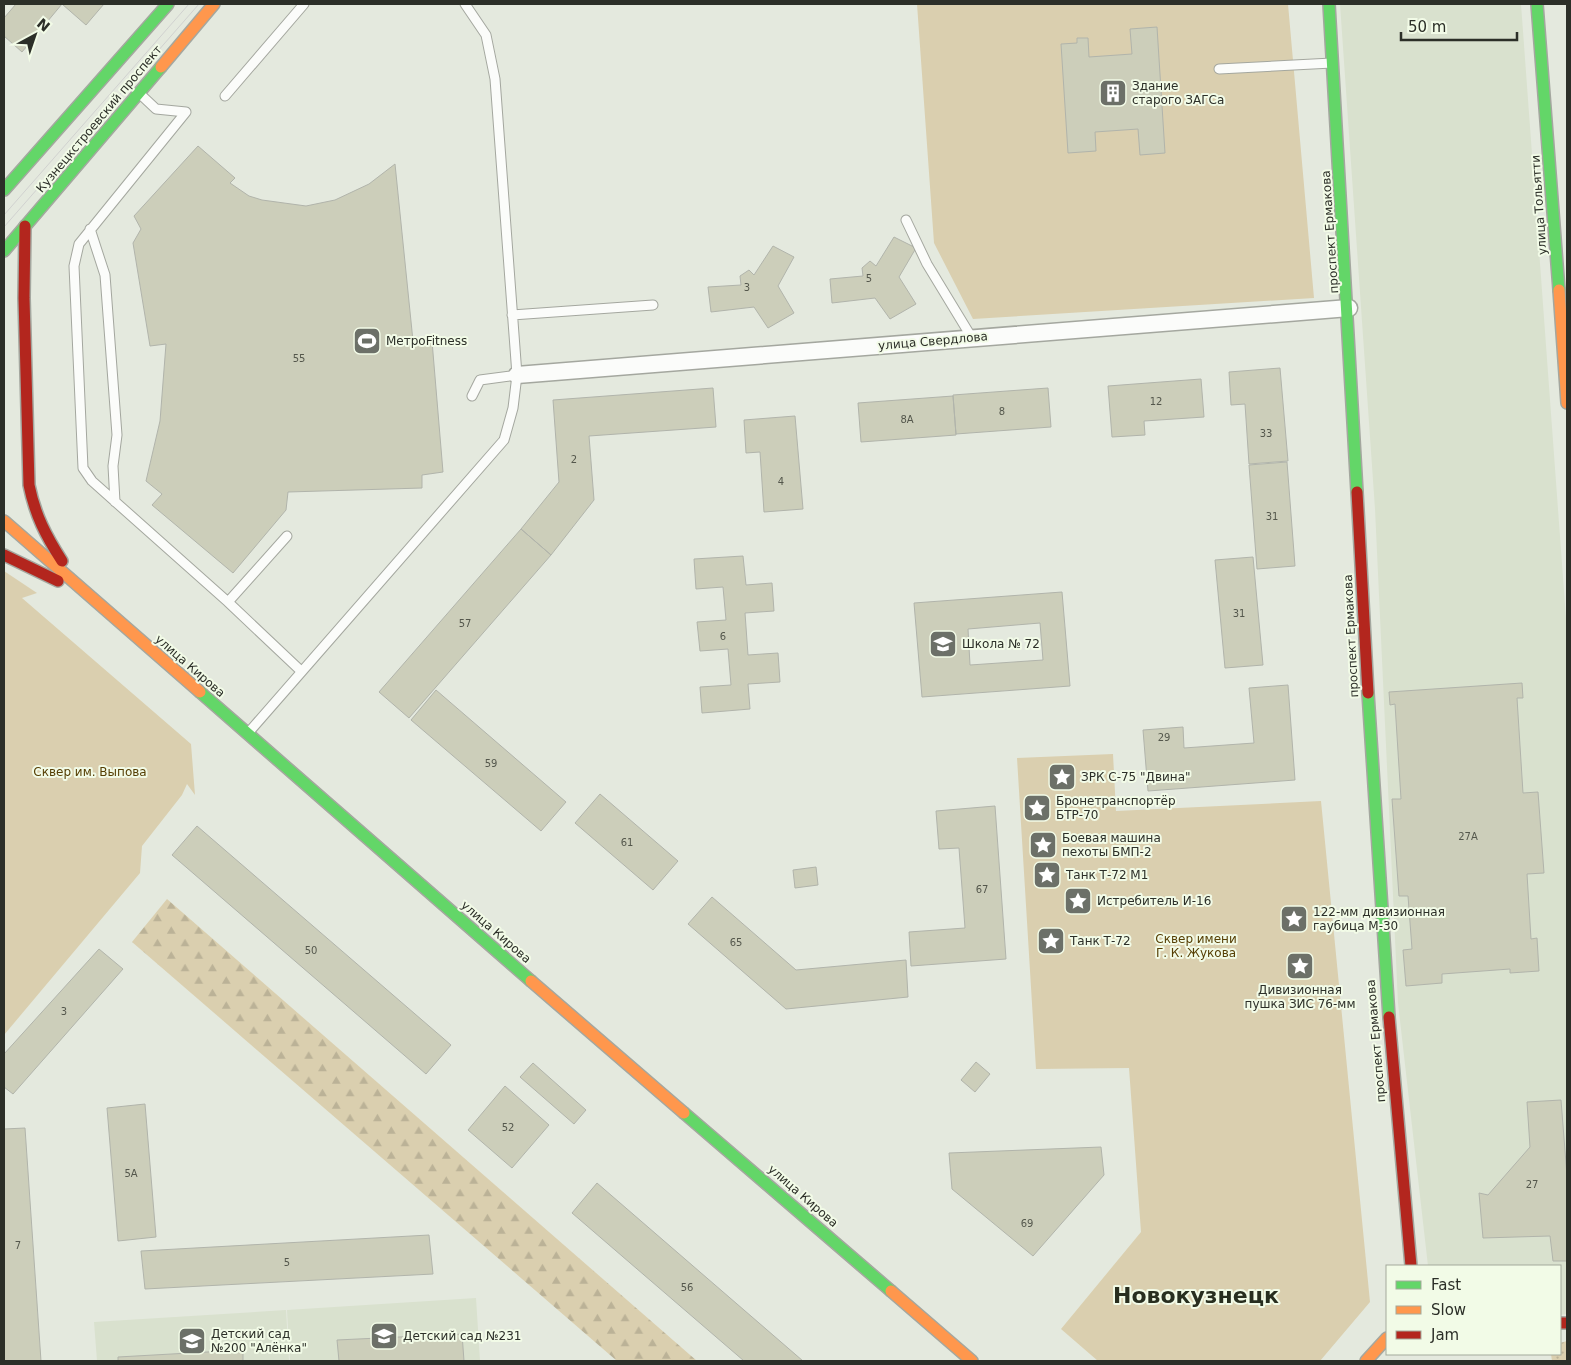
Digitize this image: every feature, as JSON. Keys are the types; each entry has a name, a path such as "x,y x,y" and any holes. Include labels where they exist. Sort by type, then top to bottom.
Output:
{"main road":[{"name":"Кузнецкстроевский проспект","path":"4,190 168,4"},
{"name":"Кузнецкстроевский проспект","path":"4,251 214,4"},
{"name":"проспект Ермакова","path":"1329,4 1349,308 1367,684 1387,1021 1411,1265"},
{"name":"улица Тольятти","path":"1537,4 1567,403"},
{"path":"25,226 24,298 28,390 29,485 34,510 43,532 86,594"},
{"name":"улица Кирова","path":"4,521 247,734 972,1361"},
{"path":"4,556 86,594"},
{"path":"1366,1361 1386,1339"}],"street":[{"name":"улица Свердлова","path":"516,375 1349,308"}],"lane":[{"path":"226,96 304,4"},
{"path":"247,734 504,440 513,408 516,375 495,79 486,34 465,4"},
{"path":"1219,69 1332,63"},
{"path":"139,93 156,109 186,112 79,244 74,266 83,468 92,481 228,602 301,671"},
{"path":"906,220 927,264 972,338"},
{"path":"90,229 105,275 117,435 114,466 115,502"},
{"path":"512,315 653,305"},
{"path":"472,396 480,380 516,375"},
{"path":"228,602 287,536"}],"shaded area":[{"path":"1340,4 1521,4 1567,632 1567,1314 1561,1315 1561,1265 1428,1265 1398,1003 1375,509"},
{"name":"Детский сад №231","path":"476,1298 480,1361 290,1361 287,1310"},
{"name":"Детский сад №200 \"Алёнка\"","path":"286,1310 289,1361 97,1361 94,1322"}],"green space":[{"path":"917,4 1288,4 1314,298 973,319 934,243"},
{"name":"Сквер им. Выпова","path":"4,571 37,593 22,598 191,744 195,795 187,784 182,795 142,846 140,873 4,1035"},
{"name":"Сквер имени Г. К. Жукова","path":"1113,754 1116,811 1321,801 1370,1302 1320,1361 1098,1361 1061,1329 1141,1232 1129,1068 1036,1069 1017,758"},
{"path":"167,899 697,1361 617,1361 132,942"},
{"path":"1567,1341 1567,1361 1552,1361 1551,1355 1561,1355 1561,1343"}],"building":[{"path":"16,4 62,4 22,52 4,36 4,18"},
{"path":"62,4 104,4 86,25"},
{"name":"Здание старого ЗАГСа","path":"1157,27 1165,153 1140,155 1138,129 1095,132 1096,151 1068,153 1061,44 1077,43 1077,38 1088,38 1089,57 1132,54 1130,29"},
{"path":"198,146 235,178 230,183 249,196 262,200 306,206 335,200 369,184 395,164 413,341 432,341 443,472 422,475 422,488 288,492 286,510 233,573 152,505 162,494 146,481 160,421 166,344 150,346 133,243 141,229 134,216"},
{"path":"894,237 916,248 899,277 916,304 890,319 875,298 832,303 830,279 863,276 862,268 870,261 876,266"},
{"path":"773,246 794,257 778,286 794,313 768,328 754,307 711,312 708,287 741,285 740,276 749,270 754,275"},
{"path":"1280,368 1288,461 1249,464 1245,404 1231,405 1229,372"},
{"path":"1201,379 1204,417 1144,421 1145,435 1112,437 1108,386"},
{"path":"713,388 716,427 589,436 594,500 551,555 521,529 559,482 553,400"},
{"path":"1048,388 1051,427 956,434 953,395"},
{"path":"953,396 956,435 861,442 858,403"},
{"path":"795,416 803,509 764,512 760,452 746,453 744,420"},
{"path":"1287,462 1295,566 1257,569 1249,465"},
{"path":"521,529 551,555 409,718 379,692"},
{"path":"743,556 746,585 772,583 774,611 745,613 748,655 778,653 780,682 748,684 750,709 702,713 700,687 731,685 728,649 700,651 697,622 726,620 723,587 696,589 694,559"},
{"path":"1253,557 1263,665 1225,668 1215,560"},
{"name":"Школа № 72","path":"1062,592 1070,686 922,697 914,603","holes":["1040,623 1043,660 970,665 968,629"]},
{"path":"1522,683 1523,698 1517,698 1523,793 1538,792 1544,873 1527,874 1531,939 1537,938 1539,971 1510,973 1510,969 1442,974 1442,983 1406,986 1403,950 1412,949 1408,896 1399,896 1392,799 1401,799 1395,704 1390,705 1389,692"},
{"path":"1288,685 1295,780 1148,791 1143,730 1183,727 1184,748 1254,743 1249,688"},
{"path":"436,690 566,802 541,831 411,720"},
{"path":"600,794 678,861 653,890 575,823"},
{"path":"995,806 1006,959 911,966 909,932 965,928 959,848 939,849 936,811"},
{"path":"197,826 451,1045 426,1074 172,855"},
{"path":"816,867 818,885 795,888 793,870"},
{"path":"712,897 796,970 906,960 908,997 786,1009 688,924"},
{"path":"99,949 123,969 13,1094 4,1087 4,1054"},
{"path":"976,1062 990,1074 975,1092 961,1080"},
{"path":"533,1063 586,1110 574,1124 520,1077"},
{"path":"505,1086 549,1125 512,1168 468,1130"},
{"path":"1561,1100 1567,1176 1567,1261 1553,1261 1550,1236 1483,1238 1479,1193 1488,1195 1530,1147 1527,1102"},
{"path":"145,1104 156,1237 118,1241 107,1108"},
{"path":"25,1128 41,1361 4,1361 4,1129"},
{"path":"1101,1147 1104,1175 1033,1256 952,1189 949,1153"},
{"path":"597,1183 803,1361 744,1361 572,1213"},
{"path":"429,1235 433,1274 145,1289 141,1251"},
{"name":"Детский сад №231","path":"462,1334 464,1361 339,1361 337,1340"},
{"path":"243,1350 243,1361 118,1361 118,1357"}],"tram line":[{"path":"4,215 189,4"},
{"path":"4,227 199,4"}],"traffic: fast":[{"path":"4,190 168,4"},
{"path":"1329,4 1357,492"},
{"path":"1537,4 1559,290"},
{"path":"4,251 161,67"},
{"path":"200,692 531,981"},
{"path":"1368,693 1389,1017"},
{"path":"684,1113 891,1291"}],"traffic: slow":[{"path":"161,67 214,4"},
{"path":"1559,290 1567,403"},
{"path":"4,521 200,692"},
{"path":"531,981 684,1113"},
{"path":"891,1291 972,1361"},
{"path":"1366,1361 1386,1339"}],"traffic: jam":[{"path":"25,226 24,298 29,485 34,506 42,525 62,561"},
{"path":"1357,492 1368,693"},
{"path":"4,555 58,581"},
{"path":"1389,1017 1411,1265"},
{"path":"1561,1323 1567,1323"}],"place":[{"name":"Здание старого ЗАГСа","path":"1113,93"},
{"name":"МетроFitness","path":"367,341"},
{"name":"Школа № 72","path":"943,644"},
{"name":"ЗРК С-75 \"Двина\"","path":"1062,777"},
{"name":"Бронетранспортёр БТР-70","path":"1037,808"},
{"name":"Боевая машина пехоты БМП-2","path":"1043,845"},
{"name":"Танк Т-72 М1","path":"1047,875"},
{"name":"Истребитель И-16","path":"1078,901"},
{"name":"122-мм дивизионная гаубица М-30","path":"1294,919"},
{"name":"Танк Т-72","path":"1051,941"},
{"name":"Дивизионная пушка ЗИС 76-мм","path":"1300,966"},
{"name":"Детский сад №231","path":"384,1336"},
{"name":"Детский сад №200 \"Алёнка\"","path":"192,1341"}],"district":[{"name":"Новокузнецк","path":"1196,1295"}]}
